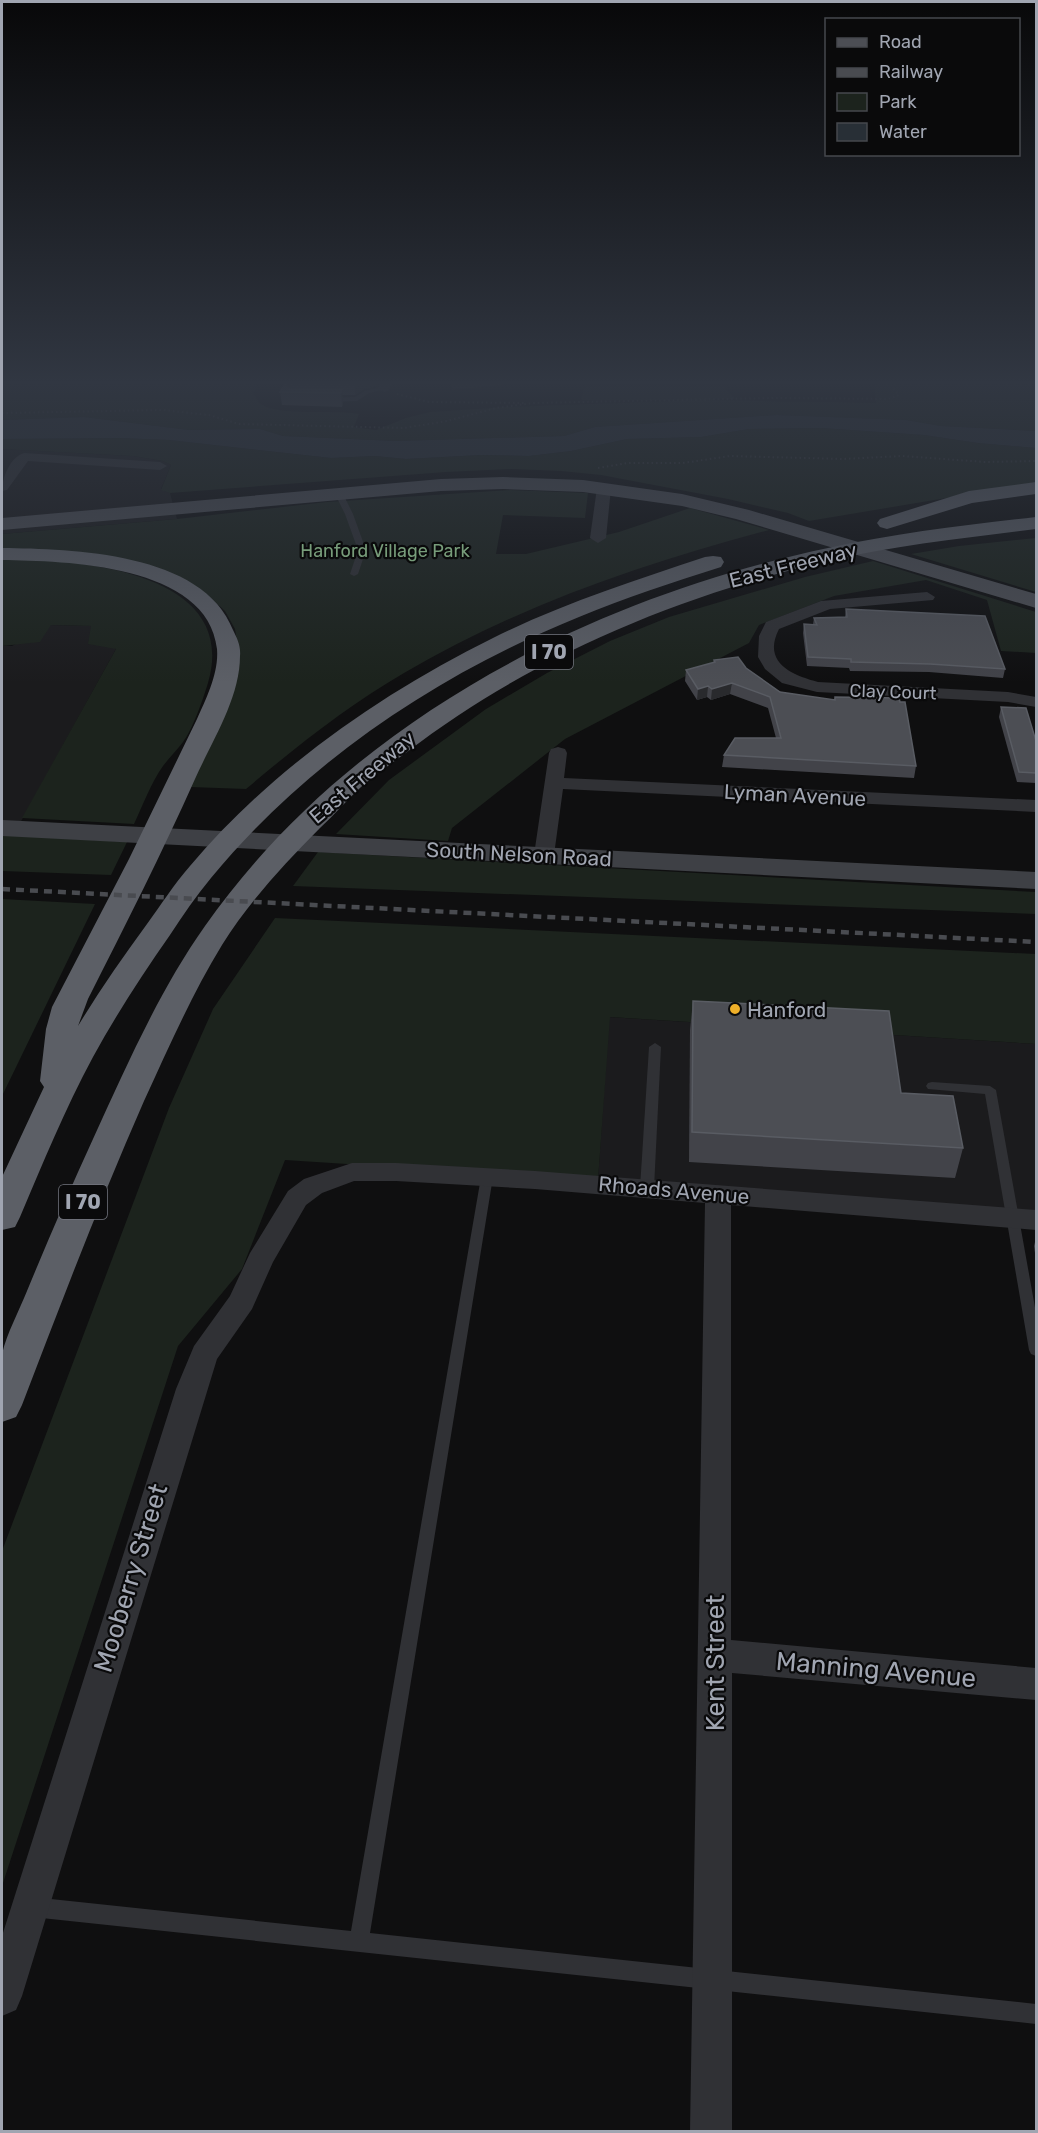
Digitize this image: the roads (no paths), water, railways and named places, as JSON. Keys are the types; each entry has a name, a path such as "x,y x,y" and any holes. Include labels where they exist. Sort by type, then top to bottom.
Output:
{"highway":[{"path":"887,523 969,497 1036,488"},
{"name":"East Freeway","path":"2,1405 64,1247 122,1112 198,959 245,893 297,833 341,790 455,704 564,644 632,614 782,554 887,523 1036,506"},
{"name":"East Freeway","path":"782,554 1036,522"},
{"path":"989,527 1036,530"},
{"path":"2,554 68,557 136,568 166,578 190,591 217,615 229,647 227,668 219,696 180,783 63,1021 56,1095"},
{"name":"East Freeway","path":"2,1217 56,1095 100,1016 145,949 206,865 307,766 368,720 438,675 506,639 552,618 654,580 736,556"}],"main road":[{"path":"2,524 441,485 486,484"},
{"path":"514,484 604,488 682,500 742,514 1036,601"}],"street":[{"path":"598,538 604,488"},
{"name":"Clay Court","path":"927,597 827,604 772,626 767,636 767,651 771,665 788,679 810,686 1008,697 1036,702"},
{"path":"544,855 558,753"},
{"name":"Lyman Avenue","path":"554,783 1036,806"},
{"name":"South Nelson Road","path":"2,828 1036,881"},
{"name":"Rhoads Avenue","path":"313,1186 352,1172 396,1172 647,1188 1025,1219"},
{"name":"Mooberry Street","path":"2,1996 190,1389 204,1354 242,1301 260,1260 297,1198 313,1186"},
{"name":"Kent Street","path":"711,2132 718,1194"},
{"name":"Manning Avenue","path":"715,1655 1036,1684"}],"lane":[{"path":"339,494 350,514 362,550 354,574"},
{"path":"647,1188 655,1047"},
{"path":"932,1086 990,1090 1025,1219 1036,1350"},
{"path":"359,1942 487,1177"},
{"path":"29,1907 1036,2014"}],"railway":[{"path":"2,889 1036,942"}],"place":[{"name":"Hanford","path":"735,1009"}],"park label":[{"name":"Hanford Village Park","path":"385,551"}]}
